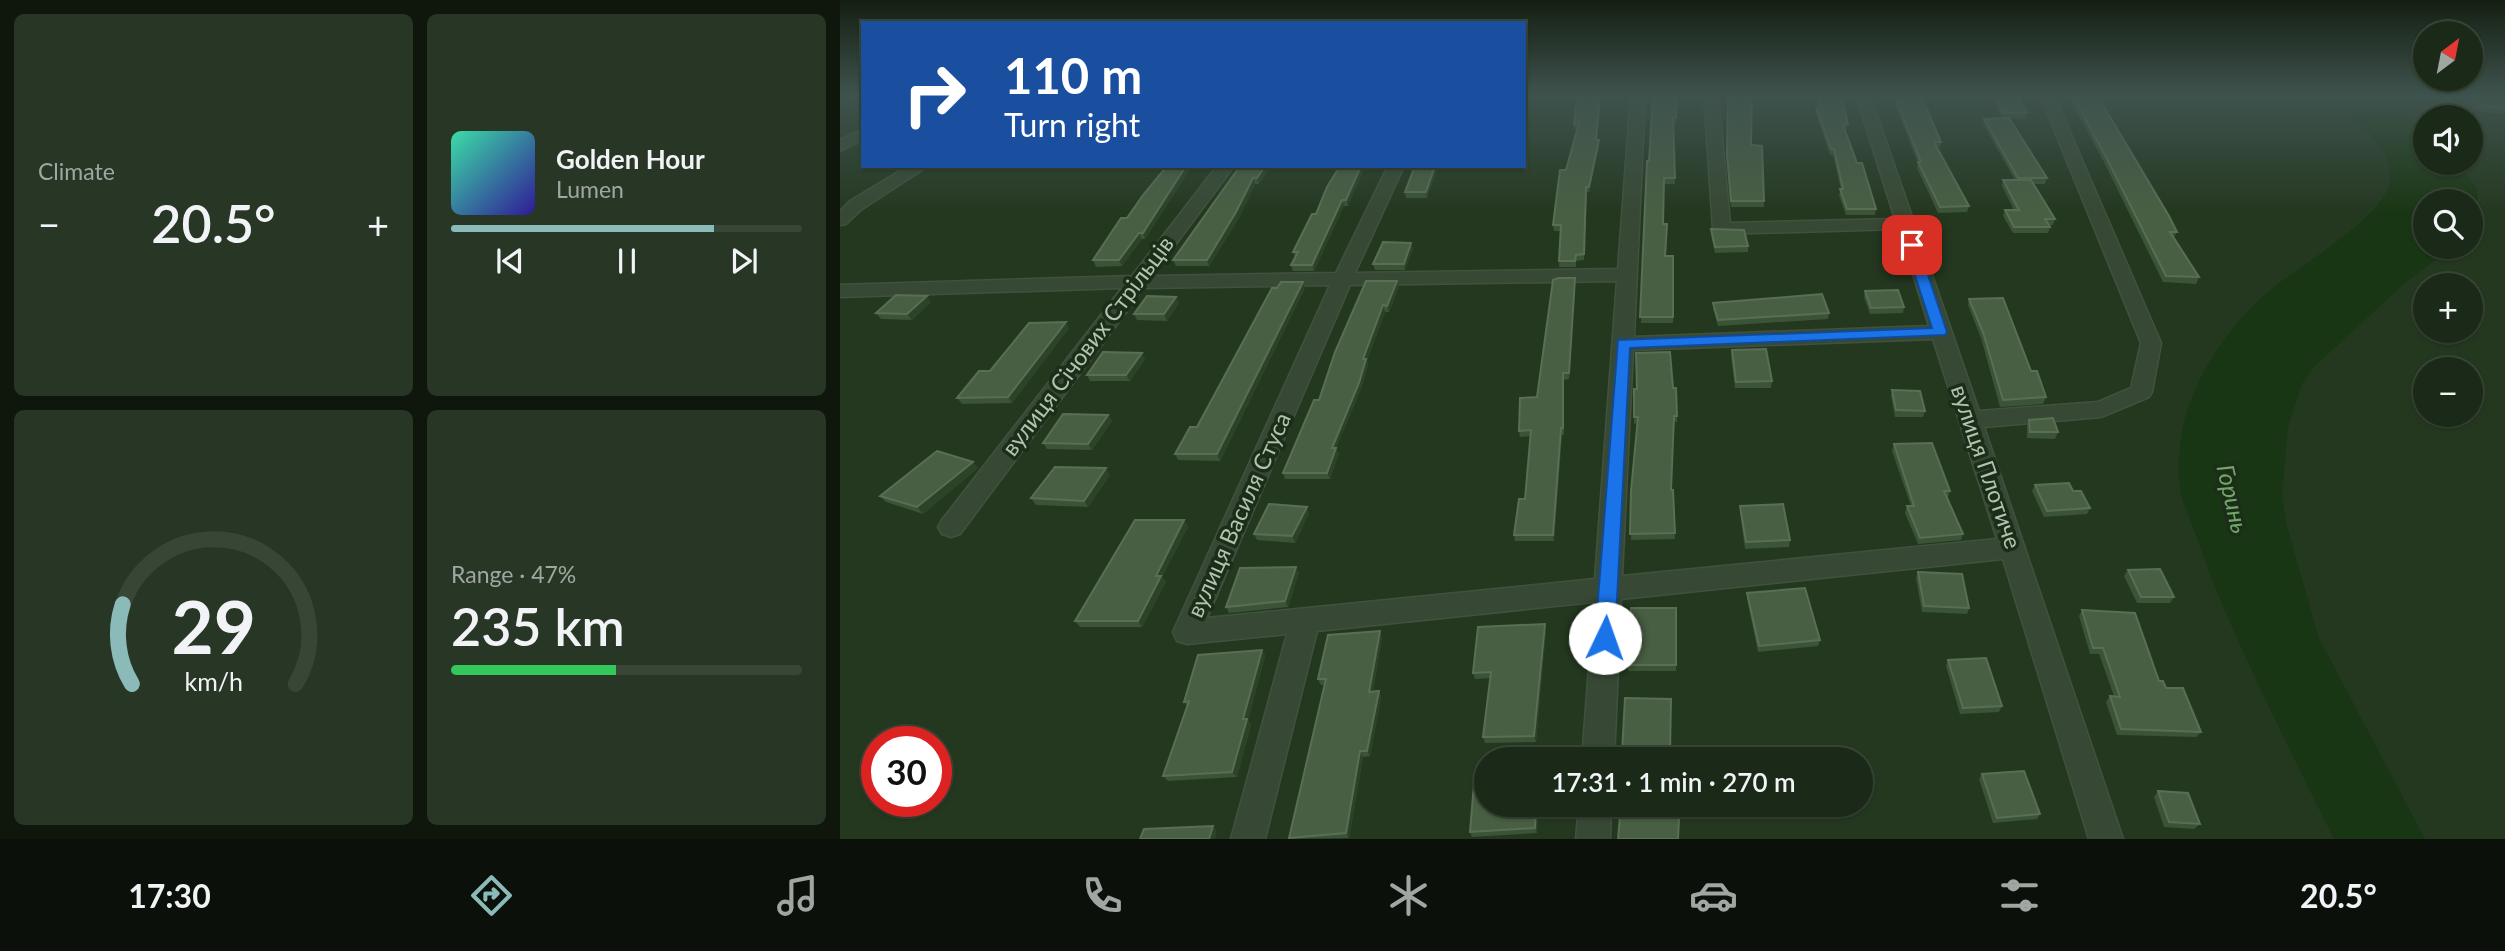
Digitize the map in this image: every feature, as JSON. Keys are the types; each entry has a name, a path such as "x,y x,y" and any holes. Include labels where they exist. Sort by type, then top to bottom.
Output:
{"street":[{"path":"1599,747 1636,134"},
{"path":"1714,134 1722,229 1904,224"},
{"name":"вулиця Плотиче","path":"1875,134 2106,839"},
{"path":"1970,420 2101,409 2141,392 2151,343 2063,134"},
{"path":"840,146 861,135"},
{"path":"840,220 856,205 917,168"},
{"name":"вулиця Січових Стрільців","path":"951,527 1224,168"},
{"name":"вулиця Василя Стуса","path":"1395,168 1342,279 1187,632 2013,548"},
{"path":"840,291 1137,282 1628,275"},
{"path":"1623,344 1940,332"},
{"path":"1248,839 1305,621"},
{"path":"1593,839 1594,817"}],"water":[{"name":"Горинь","path":"2370,134 2413,134 2413,175 2466,175 2476,189 2413,189 2413,259 2437,259 2418,273 2413,273 2413,277 2315,366 2302,384 2288,428 2282,494 2287,526 2319,638 2425,839 2334,839 2264,696 2208,569 2181,495 2180,450 2186,415 2195,390 2219,346 2263,296 2335,243 2372,211 2384,196 2390,181 2385,155"}],"building":[{"path":"1576,134 1597,134 1596,140 1599,140 1589,187 1586,187 1584,254 1576,255 1575,261 1559,261 1561,225 1553,225 1560,170 1566,170"},
{"path":"1651,134 1674,134 1675,178 1664,178 1663,224 1667,224 1665,256 1673,256 1673,317 1640,317"},
{"path":"1727,134 1751,134 1751,145 1762,146 1764,201 1731,201"},
{"path":"1826,134 1846,134 1857,163 1862,163 1876,209 1847,209 1840,189 1843,189 1834,149 1831,149"},
{"path":"1910,134 1938,134 1941,142 1934,142 1969,206 1940,207 1918,162 1921,162"},
{"path":"1993,134 2019,134 2047,178 2018,178"},
{"path":"2094,134 2120,134 2177,232 2170,232 2199,277 2166,276"},
{"path":"1165,168 1185,168 1143,233 1139,233 1119,260 1093,260 1121,218 1127,218"},
{"path":"1239,168 1264,168 1257,178 1253,178 1207,260 1173,260"},
{"path":"1339,168 1360,168 1312,265 1291,265 1298,252 1293,252 1312,214 1316,214 1327,187"},
{"path":"1414,168 1434,168 1426,192 1405,192"},
{"path":"2003,180 2031,180 2055,219 2045,219 2050,227 2014,227 2005,210 2019,210"},
{"path":"1711,229 1744,230 1748,246 1715,247"},
{"path":"1383,242 1411,243 1404,264 1373,264"},
{"path":"1575,278 1569,373 1563,373 1563,428 1553,535 1514,535 1519,499 1525,499 1531,430 1519,431 1520,398 1537,397 1553,280"},
{"path":"1366,281 1397,281 1387,306 1383,305 1363,359 1366,359 1359,383 1332,448 1336,448 1327,473 1283,473 1314,400 1319,400 1335,352"},
{"path":"1281,282 1303,282 1217,454 1175,454 1190,427 1197,427 1272,288 1277,288"},
{"path":"1898,290 1904,307 1871,308 1865,291"},
{"path":"1822,294 1829,313 1718,320 1713,303"},
{"path":"896,295 927,296 907,314 876,313"},
{"path":"1147,296 1176,297 1164,314 1134,314"},
{"path":"2003,298 2031,371 2037,371 2046,397 2003,400 1983,332 1969,299"},
{"path":"1066,322 1008,397 957,398 979,371 990,371 1029,323"},
{"path":"1766,349 1772,381 1736,382 1732,350"},
{"path":"1103,352 1142,353 1126,375 1087,375"},
{"path":"1670,352 1677,416 1674,416 1671,490 1675,533 1630,534 1638,417 1634,417 1634,389 1637,389 1636,353"},
{"path":"1892,390 1920,391 1925,411 1896,410"},
{"path":"1063,414 1108,415 1088,444 1043,443"},
{"path":"2053,418 2058,432 2030,432 2029,420"},
{"path":"1932,443 1950,491 1944,491 1963,534 1920,538 1907,506 1914,506 1894,444"},
{"path":"937,451 973,462 917,507 880,496"},
{"path":"1055,467 1106,468 1084,501 1031,498"},
{"path":"2069,483 2073,491 2081,491 2090,508 2047,511 2035,485"},
{"path":"1269,504 1307,507 1292,536 1254,534"},
{"path":"1783,504 1790,540 1746,542 1740,506"},
{"path":"1135,520 1184,520 1156,576 1161,576 1138,621 1075,621"},
{"path":"1296,567 1285,601 1226,607 1240,568"},
{"path":"2160,569 2174,597 2141,597 2128,570"},
{"path":"1918,572 1962,574 1969,608 1924,606"},
{"path":"1805,588 1820,640 1759,646 1747,593"},
{"path":"1631,608 1676,608 1676,665 1628,665"},
{"path":"2082,610 2135,613 2159,681 2163,681 2166,688 2183,688 2201,732 2121,729 2110,696 2120,697 2103,648 2093,648"},
{"path":"1545,624 1534,736 1483,737 1491,672 1473,673 1478,627"},
{"path":"1380,631 1369,692 1379,691 1367,751 1360,751 1346,833 1289,838 1326,679 1318,679 1328,635"},
{"path":"1262,650 1232,772 1163,776 1189,701 1184,702 1198,655"},
{"path":"1986,658 2002,706 1963,708 1948,660"},
{"path":"1625,698 1671,699 1670,747 1622,747"},
{"path":"2024,771 2040,814 1997,818 1982,774"},
{"path":"1474,784 1474,817 1535,817 1535,828 1470,832"},
{"path":"2158,791 2188,793 2200,824 2169,822"},
{"path":"1620,817 1679,818 1678,839 1618,839"},
{"path":"1213,826 1209,839 1140,839 1144,829"}],"route":[{"path":"1605,638 1623,344 1940,332 1912,245"}]}
